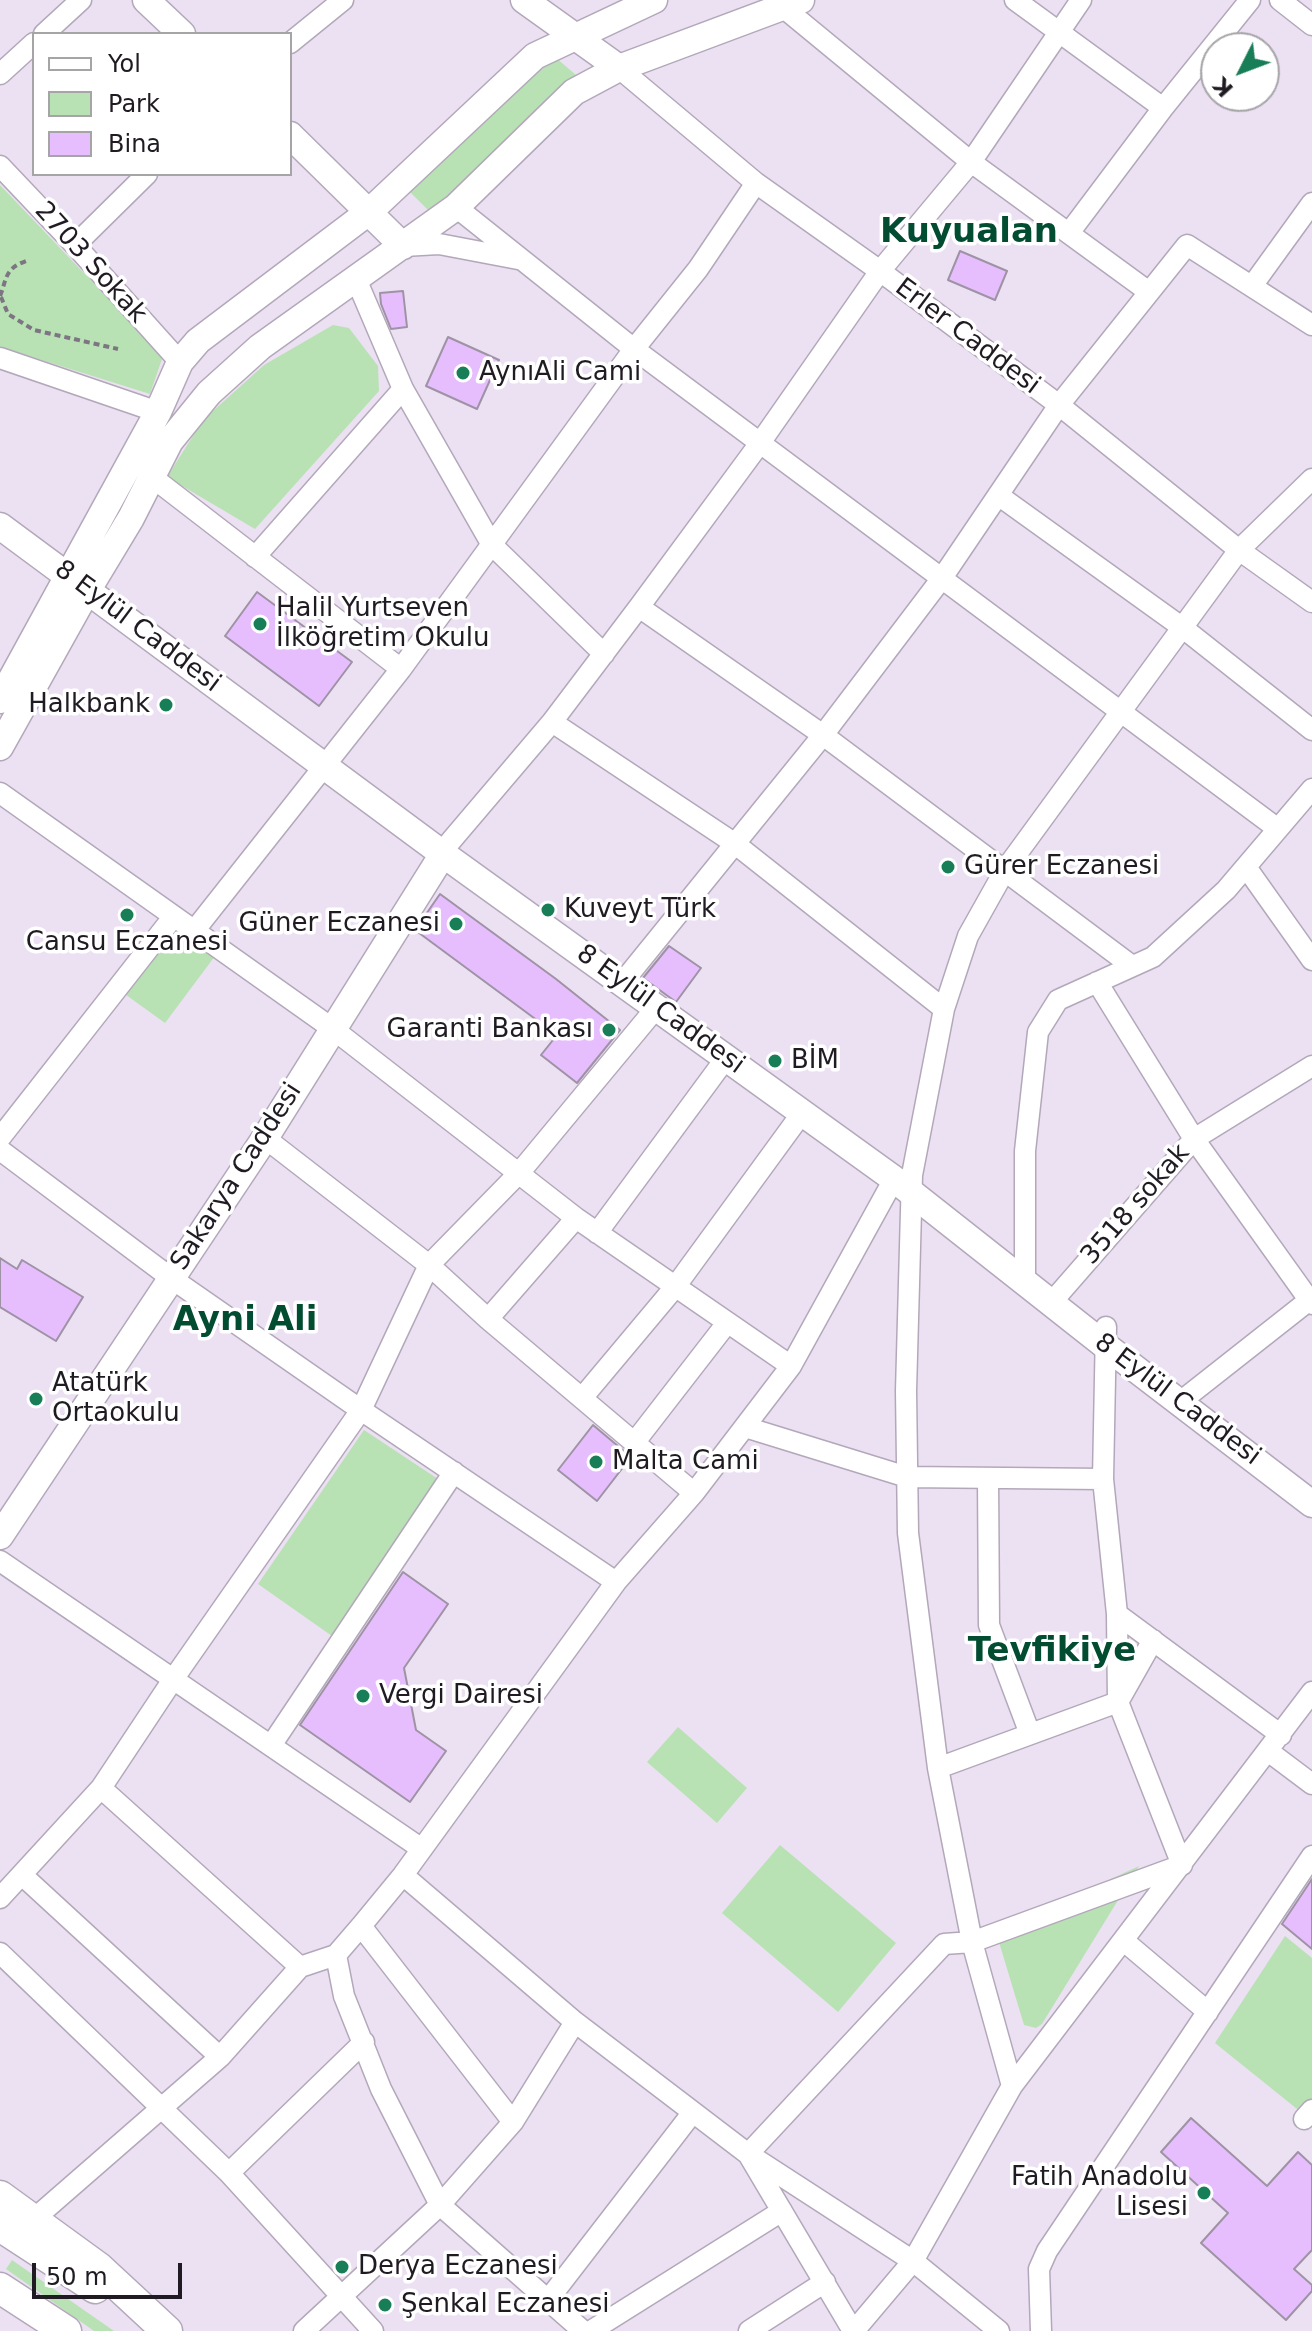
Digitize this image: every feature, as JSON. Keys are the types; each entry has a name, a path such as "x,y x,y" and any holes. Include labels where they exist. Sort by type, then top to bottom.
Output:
{"highway":[{"path":"0,2196 99,2268 167,2331"},
{"path":"0,2226 160,2331"},
{"path":"0,2288 65,2331"},
{"path":"0,2303 21,2315 65,2331"}],"main road":[{"path":"146,0 180,32"},
{"path":"524,0 619,68"},
{"path":"0,747 180,362 198,341 370,211 535,56 654,0"},
{"path":"0,700 80,578 131,518 170,441 209,393 260,347 456,207 574,92 619,68 792,4"},
{"path":"292,137 403,246"},
{"path":"180,362 209,393"},
{"path":"0,511 80,578"},
{"name":"8 Eylül Caddesi","path":"0,526 80,578 626,977 656,1008 802,1113 906,1182 1186,1397 1312,1504"},
{"name":"Sakarya Caddesi","path":"0,1536 265,1138 446,848"},
{"path":"626,977 906,1182"},
{"path":"1186,1397 1312,1484"}],"street":[{"path":"46,32 81,0"},
{"path":"292,41 343,0"},
{"path":"1015,0 1163,108"},
{"path":"446,848 552,722 604,654 760,443 880,271 971,162 1081,0"},
{"path":"1069,233 1163,108 1250,0"},
{"path":"1280,0 1312,25"},
{"path":"792,4 971,162 1149,292"},
{"path":"0,74 32,45"},
{"name":"Erler Caddesi","path":"619,68 756,183 1059,405 1239,550 1312,602"},
{"name":"2703 Sokak","path":"0,166 180,362"},
{"path":"75,245 145,176"},
{"path":"194,931 401,669 634,349 698,269 756,183"},
{"path":"1252,286 1312,203"},
{"path":"456,207 634,349 1278,829"},
{"path":"403,246 439,244 522,260"},
{"path":"626,977 823,735 942,578 1059,405 1187,245 1312,325"},
{"path":"356,279 403,389 492,545 604,654"},
{"path":"0,358 158,412"},
{"path":"255,557 403,389"},
{"path":"152,477 401,669"},
{"path":"1012,2086 972,1942 938,1768 908,1533 906,1182 944,1009 968,936 1005,870 1239,550 1312,479"},
{"path":"998,495 1183,628 1312,730"},
{"path":"639,607 823,735 1132,966"},
{"path":"552,722 734,843 944,1009"},
{"path":"1026,1275 1025,1151 1038,1032 1058,1000 1153,957 1226,890 1312,789"},
{"path":"0,793 333,1029 576,1218 791,1366"},
{"path":"1246,867 1312,960"},
{"path":"0,1138 174,916"},
{"path":"1097,982 1194,1139 1311,1301 1186,1397"},
{"path":"0,1898 101,1788 361,1410 429,1265 520,1172 656,1008"},
{"path":"597,1233 726,1058"},
{"name":"3518 sokak","path":"1055,1298 1194,1139 1312,1066"},
{"path":"582,1398 675,1287 802,1113"},
{"path":"265,1138 429,1265 488,1319 694,1493"},
{"path":"0,1150 171,1278 616,1582"},
{"path":"34,2219 220,2057 300,1967 336,1955 361,1926 403,1875 616,1582 694,1493 791,1366 906,1182"},
{"path":"488,1319 576,1218"},
{"path":"634,1443 727,1323"},
{"path":"1107,1337 1103,1479 1117,1614 1118,1702 1182,1865"},
{"path":"745,1427 907,1477 1103,1479"},
{"path":"272,1744 454,1472"},
{"path":"988,1478 989,1625 1030,1734"},
{"path":"0,1561 422,1849"},
{"path":"1117,1614 1153,1640 1275,1743 1312,1784"},
{"path":"938,1768 1118,1702 1153,1640"},
{"path":"748,2154 854,2331 913,2261 1012,2086 1312,1692"},
{"path":"101,1788 300,1967"},
{"path":"1041,2331 1039,2269 1047,2251 1312,1856"},
{"path":"748,2154 944,1944 972,1942 1182,1865"},
{"path":"22,1875 220,2057"},
{"path":"403,1875 575,2022 748,2154 913,2261 999,2331"},
{"path":"361,1926 513,2122"},
{"path":"1124,1941 1208,2012"},
{"path":"0,1953 229,2173 373,2331"},
{"path":"336,1955 344,1996 381,2089 440,2205 583,2331"},
{"path":"304,2331 440,2205 513,2122 575,2022"},
{"path":"229,2173 364,2042"},
{"path":"548,2300 693,2112"},
{"path":"591,2331 782,2211"},
{"path":"749,2331 825,2282"}],"path":[{"path":"26,261 15,265 5,277 0,296 8,314 34,330 118,349"}],"green space":[{"path":"555,57 583,81 429,211 404,186"},
{"path":"0,185 163,356 150,394 0,347"},
{"path":"333,325 349,328 378,366 379,391 255,529 167,477 203,420 264,365"},
{"path":"171,931 188,934 215,956 165,1023 122,992"},
{"path":"364,1430 438,1479 332,1636 258,1584"},
{"path":"678,1727 747,1788 717,1823 647,1762"},
{"path":"780,1845 896,1943 838,2012 722,1913"},
{"path":"1139,1866 1042,2024 1036,2028 1024,2025 996,1932"},
{"path":"1285,1936 1312,1958 1312,2121 1215,2043"},
{"path":"12,2260 114,2331 94,2331 6,2269"}],"building":[{"path":"960,251 1007,271 995,300 948,280"},
{"path":"403,291 407,327 391,329 380,293"},
{"name":"AynıAli Cami","path":"448,337 499,360 477,409 426,386"},
{"path":"257,592 352,662 319,706 225,636"},
{"path":"440,894 620,1030 577,1083 541,1055 557,1035 415,930"},
{"path":"669,946 701,968 676,1002 643,978"},
{"path":"0,1258 17,1269 22,1260 83,1297 56,1341 0,1307"},
{"name":"Malta Cami","path":"593,1425 631,1457 597,1501 558,1470"},
{"name":"Vergi Dairesi","path":"403,1572 448,1604 404,1668 416,1730 446,1751 410,1802 300,1725"},
{"path":"1312,1879 1312,1949 1282,1924"},
{"path":"1191,2118 1267,2186 1298,2152 1312,2165 1312,2250 1294,2269 1312,2285 1312,2291 1286,2320 1201,2243 1228,2213 1161,2152"}],"place":[{"name":"AynıAli Cami","path":"463,373"},
{"name":"Halil Yurtseven İlköğretim Okulu","path":"260,624"},
{"name":"Halkbank","path":"166,705"},
{"name":"Gürer Eczanesi","path":"948,867"},
{"name":"Kuveyt Türk","path":"548,910"},
{"name":"Cansu Eczanesi","path":"127,915"},
{"name":"Güner Eczanesi","path":"456,924"},
{"name":"Garanti Bankası","path":"609,1030"},
{"name":"BİM","path":"775,1061"},
{"name":"Atatürk Ortaokulu","path":"36,1399"},
{"name":"Malta Cami","path":"596,1462"},
{"name":"Vergi Dairesi","path":"363,1696"},
{"name":"Fatih Anadolu Lisesi","path":"1204,2193"},
{"name":"Derya Eczanesi","path":"342,2267"},
{"name":"Şenkal Eczanesi","path":"385,2305"}],"district":[{"name":"Kuyualan","path":"969,233"},
{"name":"Ayni Ali","path":"245,1321"},
{"name":"Tevfikiye","path":"1052,1652"}]}
